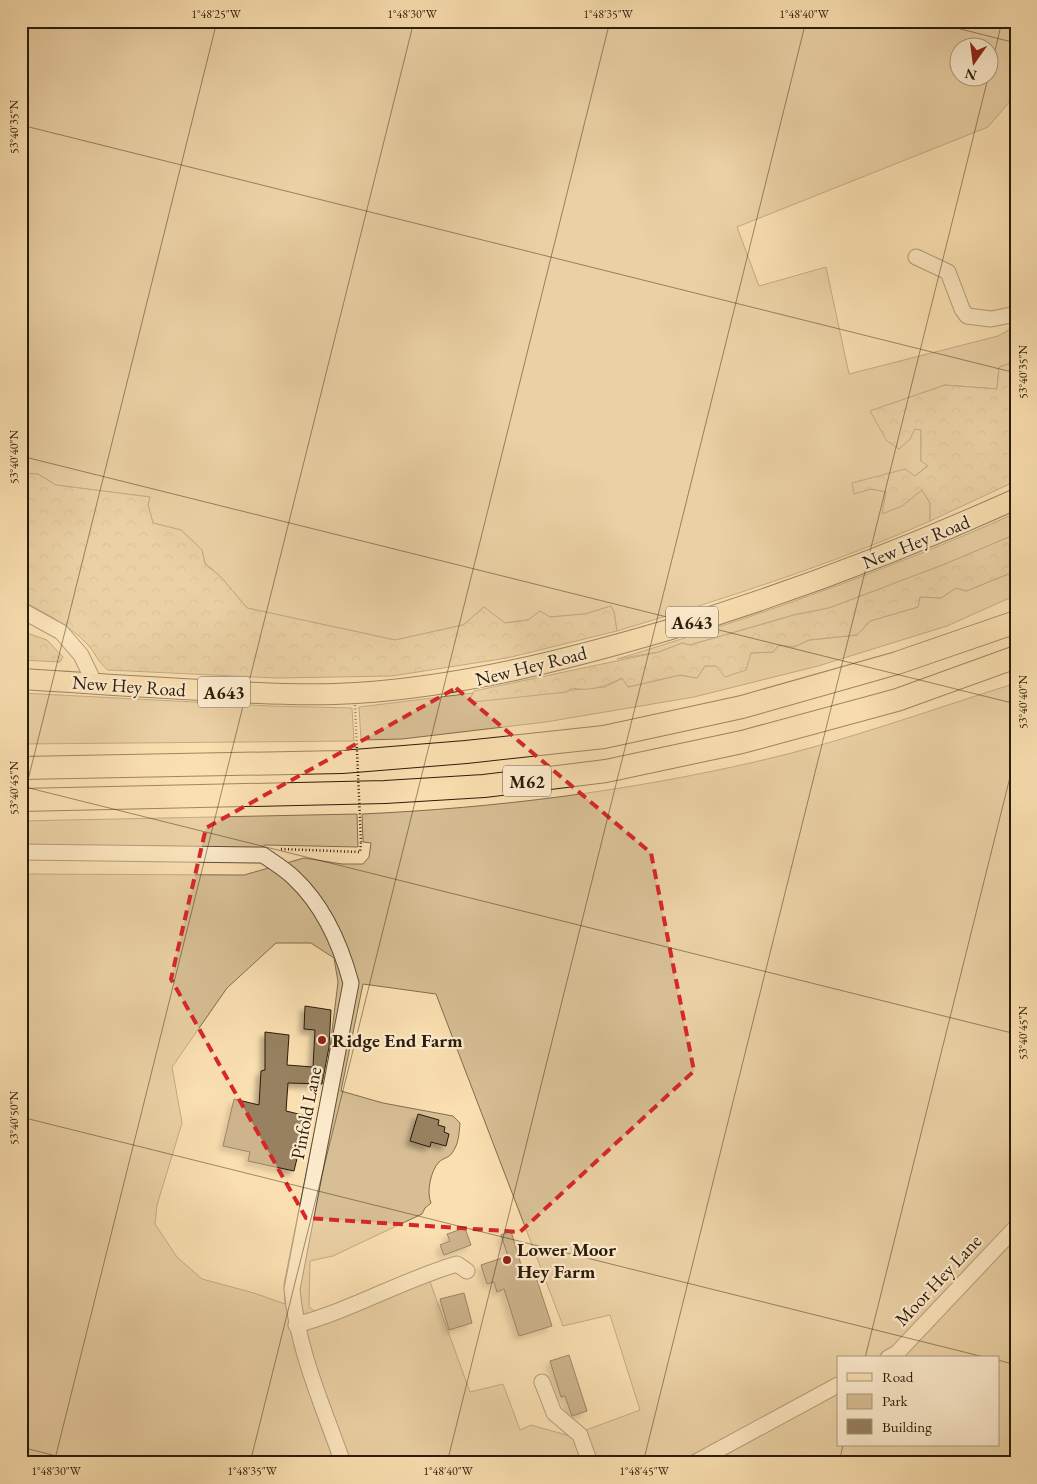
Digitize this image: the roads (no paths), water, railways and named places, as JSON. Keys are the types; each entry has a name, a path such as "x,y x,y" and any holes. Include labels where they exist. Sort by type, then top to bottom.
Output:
{"highway":[{"name":"M62","path":"21,768 342,762 466,752 604,737 751,704 897,663 1016,622"},
{"name":"M62","path":"21,800 385,792 484,786 606,771 742,742 897,700 1016,657"}],"main road":[{"name":"New Hey Road","path":"21,679 324,695 411,689 522,670 641,638 771,597 898,550 1016,499"}],"street":[{"path":"916,257 948,272 962,309 967,316 990,319 1016,314"},
{"path":"21,610 61,632 80,655 95,684"},
{"name":"Pinfold Lane","path":"21,852 263,855 294,878 313,899 344,956 351,983 292,1289 296,1325 304,1355 344,1463"},
{"name":"Moor Hey Lane","path":"892,1356 897,1353 1016,1227"},
{"path":"296,1325 363,1302 422,1275 446,1267 457,1264 467,1272"},
{"path":"542,1382 554,1413 580,1435 590,1463"},
{"path":"694,1463 837,1386"}],"place":[{"name":"Ridge End Farm","path":"322,1040"},
{"name":"Lower Moor Hey Farm","path":"507,1260"}]}
